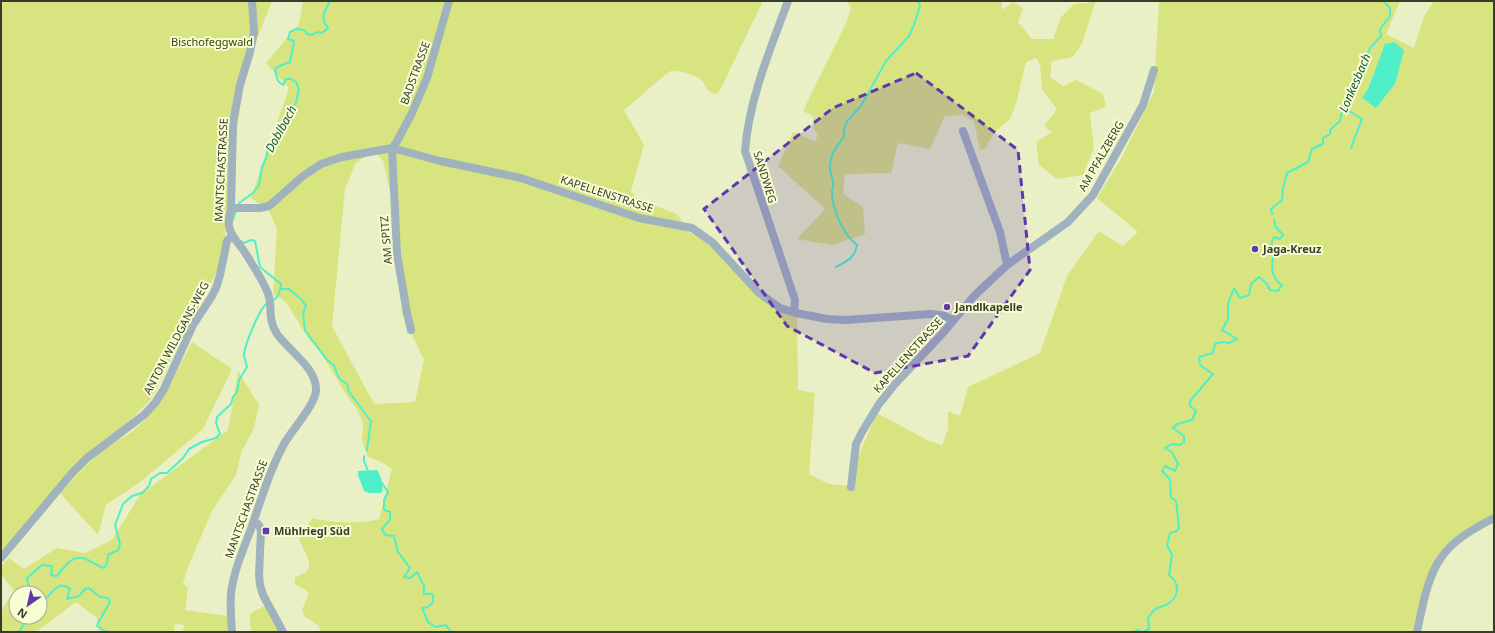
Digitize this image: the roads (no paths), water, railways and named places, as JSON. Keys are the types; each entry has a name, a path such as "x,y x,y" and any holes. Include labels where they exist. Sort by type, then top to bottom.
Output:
{"street":[{"name":"MANTSCHASTRASSE","path":"232,632 231,605 233,582 237,566 263,491 274,464 285,443 313,402 316,390 316,384 305,365 277,334 271,323 270,302 264,283 232,235 229,226 228,219 231,208 233,123 240,85 250,52 254,32 252,1"},
{"name":"BADSTRASSE","path":"392,148 412,114 424,85 449,1"},
{"name":"SANDWEG","path":"788,1 754,96 744,151 795,300 794,312"},
{"name":"AM PFALZBERG","path":"953,320 974,296 1007,265 1068,222 1093,195 1143,105 1154,70"},
{"path":"964,131 998,226 1007,265"},
{"name":"KAPELLENSTRASSE","path":"231,208 260,208 268,206 303,176 321,164 342,157 392,148 440,161 521,178 639,218 692,228 712,242 759,294 780,308 827,319 846,320 930,314 945,316 953,320 895,384 879,404 866,424 858,439 855,450 851,488"},
{"name":"AM SPITZ","path":"392,148 397,254 411,330"},
{"name":"ANTON WILDGANS-WEG","path":"1,558 72,473 87,458 144,415 159,397 193,325 212,296 220,275 227,241 232,235"},
{"path":"1417,632 1429,582 1440,558 1455,541 1494,518"},
{"path":"254,520 258,525 262,536 259,575 261,590 283,632"}],"water":[{"path":"1394,42 1404,50 1395,84 1376,108 1362,98 1368,89 1385,44"},
{"path":"377,470 382,482 383,488 381,493 369,493 364,491 358,471"}],"waterway":[{"name":"Doblbach","path":"239,203 253,193 259,185 262,167 268,149 289,112 296,103 299,89 296,82 291,79 286,79 283,85 278,81 275,70 277,67 290,62 294,41 288,39 290,32 296,29 304,30 307,34 312,35 317,32 322,33 328,28 323,17 330,1"},
{"path":"836,267 847,261 852,256 857,245 847,234 839,221 832,199 833,184 830,168 832,155 844,137 844,129 847,121 861,106 886,61 909,36 920,6 918,1"},
{"name":"Lonkesbach","path":"1272,214 1271,209 1282,200 1283,188 1287,173 1308,162 1312,149 1323,144 1323,138 1330,134 1330,130 1340,121 1343,107 1355,87 1370,48 1381,36 1380,29 1390,16 1390,8 1383,1"},
{"path":"1343,107 1362,119 1351,148"},
{"name":"Doblbach","path":"232,222 236,211"},
{"name":"Lonkesbach","path":"1143,632 1149,629 1148,618 1153,611 1166,605 1174,599 1177,591 1175,582 1169,575 1172,555 1167,545 1170,533 1177,531 1179,527 1176,501 1171,497 1170,479 1162,471 1165,466 1175,471 1178,464 1172,452 1165,448 1172,444 1180,445 1184,442 1184,436 1173,428 1177,424 1192,420 1196,411 1190,406 1190,401 1213,374 1200,365 1199,357 1213,353 1215,344 1223,342 1229,343 1237,339 1222,330 1228,319 1228,304 1234,288 1240,298 1249,295 1251,284 1259,277 1266,283 1270,290 1278,291 1282,285 1275,278 1272,269 1274,250 1271,245 1274,237 1280,239 1283,235 1275,226 1274,220"},
{"name":"Doblbach","path":"240,241 244,243 251,240 255,241 260,267 281,284 279,294 272,301"},
{"path":"281,289 289,289 302,300 306,306 303,313 305,330 327,360 334,365 337,374 341,380 347,384 349,392 371,421 367,450"},
{"name":"Doblbach","path":"28,585 27,578 42,565 52,566 51,575 57,576 69,562 77,558 86,559 104,568 107,563 108,555 118,550 120,544 115,525 123,504 132,496 142,493 149,486 151,479 160,473 167,473 183,458 189,449 202,442 216,438 220,434 216,423 217,417 231,404 233,397 237,392 239,380 247,367 244,354 247,343 257,318 268,303"},
{"path":"364,456 364,461 368,471"},
{"path":"382,483 388,492 384,500 384,510 390,512 390,520 382,529 385,535 394,536 398,552 410,568 404,577 410,578 417,572 424,586 424,594 433,594 433,602 428,607 422,608 428,622 435,627 446,625 451,632"},
{"name":"Doblbach","path":"48,597 57,587 65,586 70,589 67,599 79,596 85,589 89,588 100,597 108,598 110,602 97,626 106,632"},
{"path":"19,632 23,625"},
{"name":"Lonkesbach","path":"1134,632 1137,630 1142,632"}],"place":[{"name":"Jaga-Kreuz","path":"1255,249"},
{"name":"Jandlkapelle","path":"947,307"},
{"name":"Mühlriegl Süd","path":"266,531"}],"park label":[{"name":"Bischofeggwald","path":"212,42"}]}
